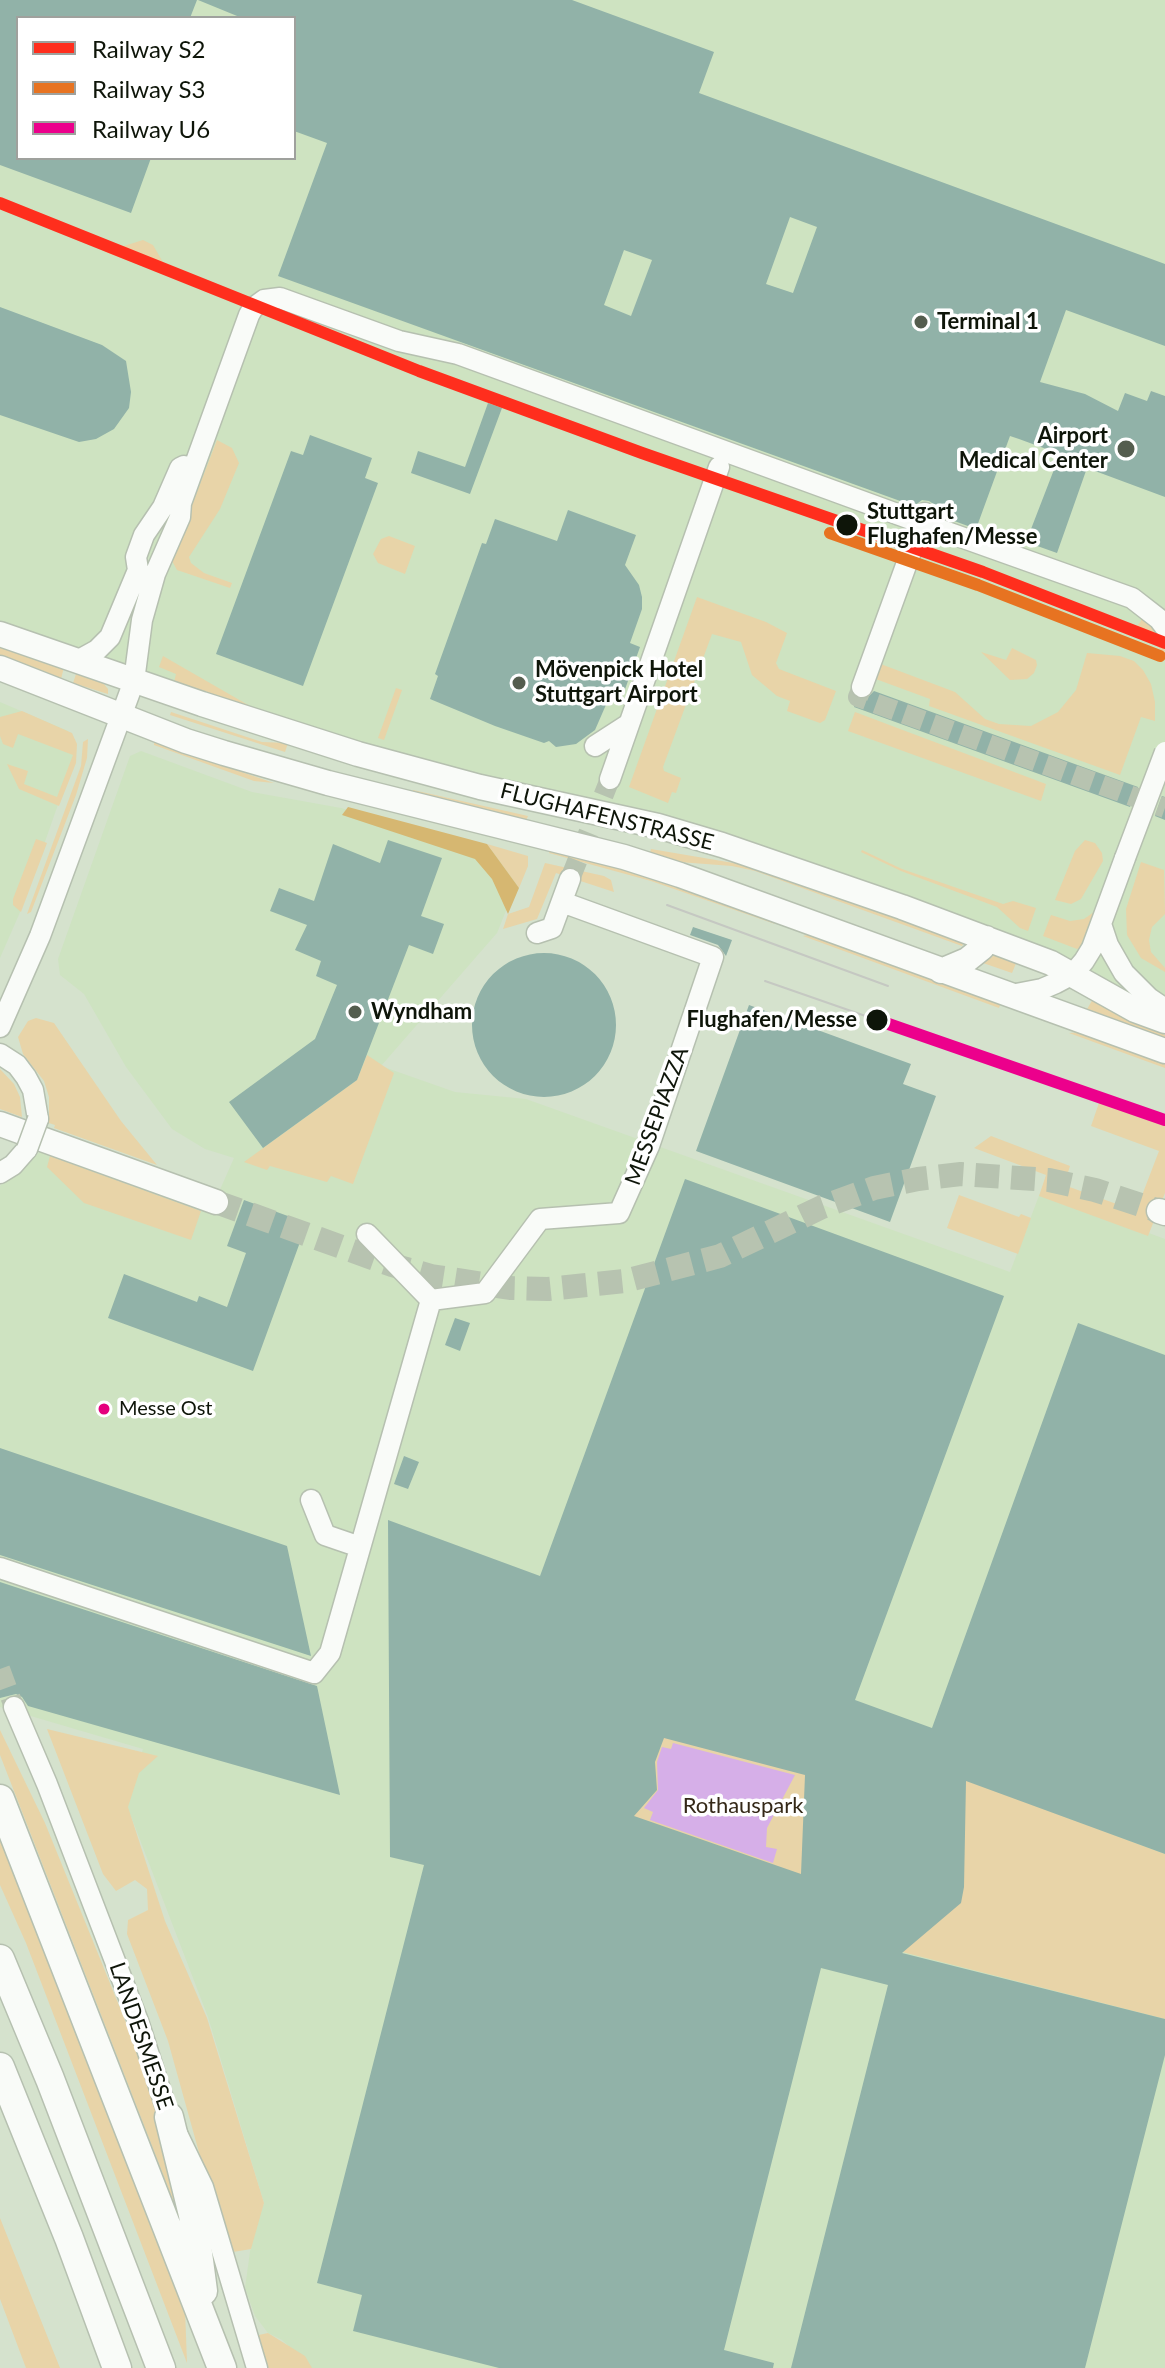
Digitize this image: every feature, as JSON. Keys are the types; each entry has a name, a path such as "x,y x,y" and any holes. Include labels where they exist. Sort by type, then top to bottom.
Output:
{"highway":[{"path":"0,1799 222,2368"},
{"path":"0,1959 50,2079 161,2368"},
{"path":"0,2067 117,2368"},
{"path":"169,2117 193,2215 207,2328"}],"main road":[{"name":"FLUGHAFENSTRASSE","path":"0,634 358,754 480,787 658,826 722,845 986,938 1073,974 1135,1010 1165,1021"},
{"name":"FLUGHAFENSTRASSE","path":"0,668 186,741 328,783 624,857 1165,1051"},
{"path":"941,971 967,960 982,948 986,938"},
{"path":"0,1124 216,1202"}],"street":[{"path":"77,661 97,650 110,637 148,568 171,541 180,517 181,503 253,308 264,300 280,298 399,341 458,354 1132,598 1165,627"},
{"path":"148,568 136,557 144,535 163,507 180,468 196,461"},
{"path":"610,779 719,467"},
{"path":"862,687 925,513"},
{"path":"0,1027 40,936 134,681 148,568"},
{"path":"1132,598 1149,596 1165,606"},
{"path":"595,746 629,724"},
{"path":"1011,995 1042,989 1073,974 1092,948 1165,752"},
{"path":"537,933 552,928 570,879"},
{"name":"MESSEPIAZZA","path":"431,1300 485,1293 540,1219 619,1213 649,1146 713,957 562,902"},
{"path":"1101,924 1108,945 1124,973 1165,1009"},
{"path":"0,1054 17,1065 26,1077 33,1090 38,1119 27,1149 13,1165 0,1173"},
{"path":"0,1568 314,1673 330,1653 431,1300 367,1234"},
{"path":"311,1500 325,1535 360,1547"},
{"name":"LANDESMESSE","path":"14,1707 47,1784 138,2021 169,2117 203,2187 257,2368"}],"shaded area":[{"path":"0,0 1165,0 1165,1021 1051,963 532,796 0,634"},
{"path":"0,702 68,731 74,759 21,910 0,958"},
{"path":"141,751 252,792 341,808 527,859 497,933 381,1066 455,1092 526,1099 1010,1272 1040,1193 1165,1239 1165,2368 312,2368 282,2340 268,2333 255,2316 245,2288 252,2237 264,2203 208,2017 127,1806 143,1749 0,1707 0,1186 42,1150 211,1210 234,1158 205,1149 172,1129 126,1067 84,994 60,975 58,959 130,756"},
{"path":"348,807 487,844 519,888 508,914 492,879 475,859 342,815"},
{"path":"673,1743 795,1775 767,1828 766,1847 777,1849 773,1863 650,1820 653,1812 644,1808 658,1790 657,1762 662,1747 671,1749"}],"green space":[{"path":"143,240 153,245 164,264 161,273 105,252"},
{"path":"217,440 232,448 239,463 220,509 189,557 191,563 204,573 232,583 230,588 177,570 171,559"},
{"path":"389,536 415,546 405,574 378,563 373,554 381,539"},
{"path":"697,597 766,622 787,633 776,663 779,669 836,691 825,720 820,723 787,711 790,701 777,696 752,675 741,642 712,634 663,767 664,771 681,778 676,793 672,792 668,803 629,787"},
{"path":"1141,617 1163,635 1165,655 1155,643 1134,630"},
{"path":"0,644 64,667 61,679 0,656"},
{"path":"1012,648 1036,660 1034,673 1027,679 1010,680 981,652 1006,660"},
{"path":"1087,653 1120,656 1134,661 1151,684 1155,721 1141,717 1120,775 929,706 930,699 873,678 878,663 955,692 985,719 999,724 1031,726 1058,712 1076,690"},
{"path":"163,656 262,713 174,682 176,674 159,667"},
{"path":"77,671 104,684 108,694 73,683"},
{"path":"396,688 402,690 384,740 378,738"},
{"path":"22,711 72,733 77,744 76,763 59,806 19,789 7,764 28,771 24,784 57,797 73,755 18,734 13,748 3,744 0,717"},
{"path":"171,712 262,742 288,743 285,752 170,715"},
{"path":"855,712 1046,784 1041,801 848,731"},
{"path":"88,739 87,758 76,795 31,912 27,914 81,766 83,742"},
{"path":"154,742 274,783 254,781 154,745"},
{"path":"413,790 528,816 526,821 412,794"},
{"path":"36,839 47,843 21,912 13,905 13,899"},
{"path":"1085,840 1095,843 1103,861 1081,899 1071,904 1055,900 1075,851"},
{"path":"487,844 528,856 528,866 519,888"},
{"path":"550,848 654,877 775,924 651,881 549,853"},
{"path":"651,849 757,867 964,942 962,946 755,871 679,862 650,853"},
{"path":"862,850 902,869 1003,904 1013,901 1036,908 1028,931 1020,928 997,907 901,871"},
{"path":"1141,862 1164,870 1165,914 1152,927 1149,940 1151,952 1165,972 1141,958 1127,935 1126,909"},
{"path":"545,863 604,876 611,880 614,892 556,873 537,919 503,929 508,914 529,907"},
{"path":"1094,912 1082,947 1077,949 1043,936 1051,915 1070,921 1084,919"},
{"path":"811,934 1001,1003 999,1008 803,936"},
{"path":"996,954 1017,961 1012,973 983,963"},
{"path":"1094,997 1120,1014 1165,1035 1165,1039 1086,1011"},
{"path":"36,1018 54,1023 121,1121 157,1165 54,1128 55,1125 49,1123 49,1097 44,1081 23,1054 18,1037 28,1021"},
{"path":"1083,1032 1165,1062 1165,1068 1069,1033"},
{"path":"367,1055 394,1073 353,1184 331,1176 327,1182 244,1162 357,1080"},
{"path":"0,1069 14,1084 20,1097 22,1117 0,1109"},
{"path":"1100,1100 1165,1124 1165,1193 1148,1236 1039,1196 1046,1175 974,1148 991,1136 1070,1166 1064,1185 1136,1211 1159,1151 1091,1126"},
{"path":"50,1156 201,1211 191,1240 84,1203 47,1167"},
{"path":"959,1195 1019,1217 1021,1214 1031,1218 1018,1254 947,1228"},
{"name":"Rothauspark","path":"684,1675 1165,1854 1165,2019 832,1934 483,1764"},
{"path":"47,1729 158,1756 139,1773 128,1807 165,1921 207,2018 264,2203 251,2249 227,2253 168,2041 127,1934 128,1920 148,1910 147,1889 135,1880 116,1891 103,1874"},
{"path":"0,1730 45,1823 146,2072 185,2231 0,1755"},
{"path":"0,1837 185,2309 187,2363 26,1943 0,1885"},
{"path":"0,2218 60,2368 26,2368 0,2299"},
{"path":"268,2333 305,2356 312,2368 266,2368 254,2336"}],"building":[{"path":"0,0 197,0 191,16 16,16 16,160 150,160 131,213 0,165"},
{"path":"198,0 572,0 714,52 699,93 1165,264 1165,346 1066,310 1040,382 1085,394 1118,411 1125,393 1147,401 1151,391 1165,396 1165,497 1087,468 1057,553 1026,542 1060,454 1019,439 1010,436 976,529 938,515 935,505 929,501 922,500 914,506 278,276 327,143 296,132 296,16 237,16","holes":["790,217 817,227 793,293 766,284","624,250 652,260 631,316 604,305"]},
{"path":"0,307 102,345 126,361 131,392 129,408 114,429 96,439 79,442 0,415"},
{"path":"488,403 502,408 470,494 411,473 418,451 465,467"},
{"path":"310,435 372,458 365,478 378,483 303,686 216,654 291,451 303,455"},
{"path":"568,510 636,535 625,565 639,585 642,609 630,643 640,647 623,695 612,691 595,730 576,744 556,747 549,741 544,743 495,726 430,699 438,676 435,674 482,543 486,544 495,519 557,541"},
{"path":"874,691 1138,787 1130,807 854,707 857,699 865,700"},
{"path":"1162,796 1165,797 1165,820 1155,816"},
{"name":"Wyndham","path":"388,840 442,858 421,916 444,924 433,954 409,945 357,1080 263,1148 229,1102 315,1039 337,985 316,976 321,961 295,950 307,925 270,911 279,888 314,901 333,844 380,863"},
{"path":"693,927 732,940 726,956 718,945 690,935"},
{"path":"544,953 571,959 595,974 610,998 616,1025 610,1052 595,1076 571,1091 544,1097 517,1091 493,1076 478,1052 472,1025 478,998 493,974 517,959"},
{"path":"749,1005 911,1064 903,1084 936,1096 890,1222 696,1151"},
{"path":"685,1179 1004,1296 855,1700 932,1728 1078,1323 1165,1355 1165,1854 966,1781 961,1903 902,1953 1165,2019 1165,2055 1085,2368 791,2368 888,1985 821,1968 724,2350 774,2363 773,2368 499,2368 353,2331 362,2295 317,2283 424,1865 390,1857 388,1520 540,1576","holes":["664,1738 805,1775 801,1874 634,1816 657,1790 655,1762"]},
{"path":"244,1200 307,1223 253,1371 108,1318 124,1274 197,1302 199,1296 227,1307 246,1253 227,1246"},
{"path":"455,1318 470,1323 460,1351 445,1345"},
{"path":"0,1448 287,1546 311,1656 0,1555"},
{"path":"404,1456 419,1462 408,1489 394,1484"},
{"path":"0,1582 317,1686 340,1795 28,1706 16,1694 0,1698"}],"tunnel":[{"path":"862,687 858,697 1165,808"},
{"path":"570,879 610,779"},
{"path":"216,1202 431,1276 510,1288 548,1289 625,1281 720,1256 822,1207 874,1188 918,1179 961,1174 1049,1180 1095,1190 1159,1211"},
{"path":"0,1669 14,1707"}],"tram line":[{"path":"667,905 888,986"},
{"path":"765,981 877,1020"}],"rail line":[{"name":"S2","path":"0,203 419,371 983,572 1165,643"},
{"name":"S3","path":"830,533 978,585 1160,656"},
{"name":"U6","path":"877,1020 1165,1120"}],"place":[{"name":"Terminal 1","path":"921,322"},
{"name":"Airport Medical Center","path":"1126,449"},
{"name":"Stuttgart Flughafen/Messe","path":"847,525"},
{"name":"Mövenpick Hotel Stuttgart Airport","path":"519,683"},
{"name":"Wyndham","path":"355,1012"},
{"name":"Flughafen/Messe","path":"877,1020"},
{"name":"Messe Ost","path":"104,1409"}]}
